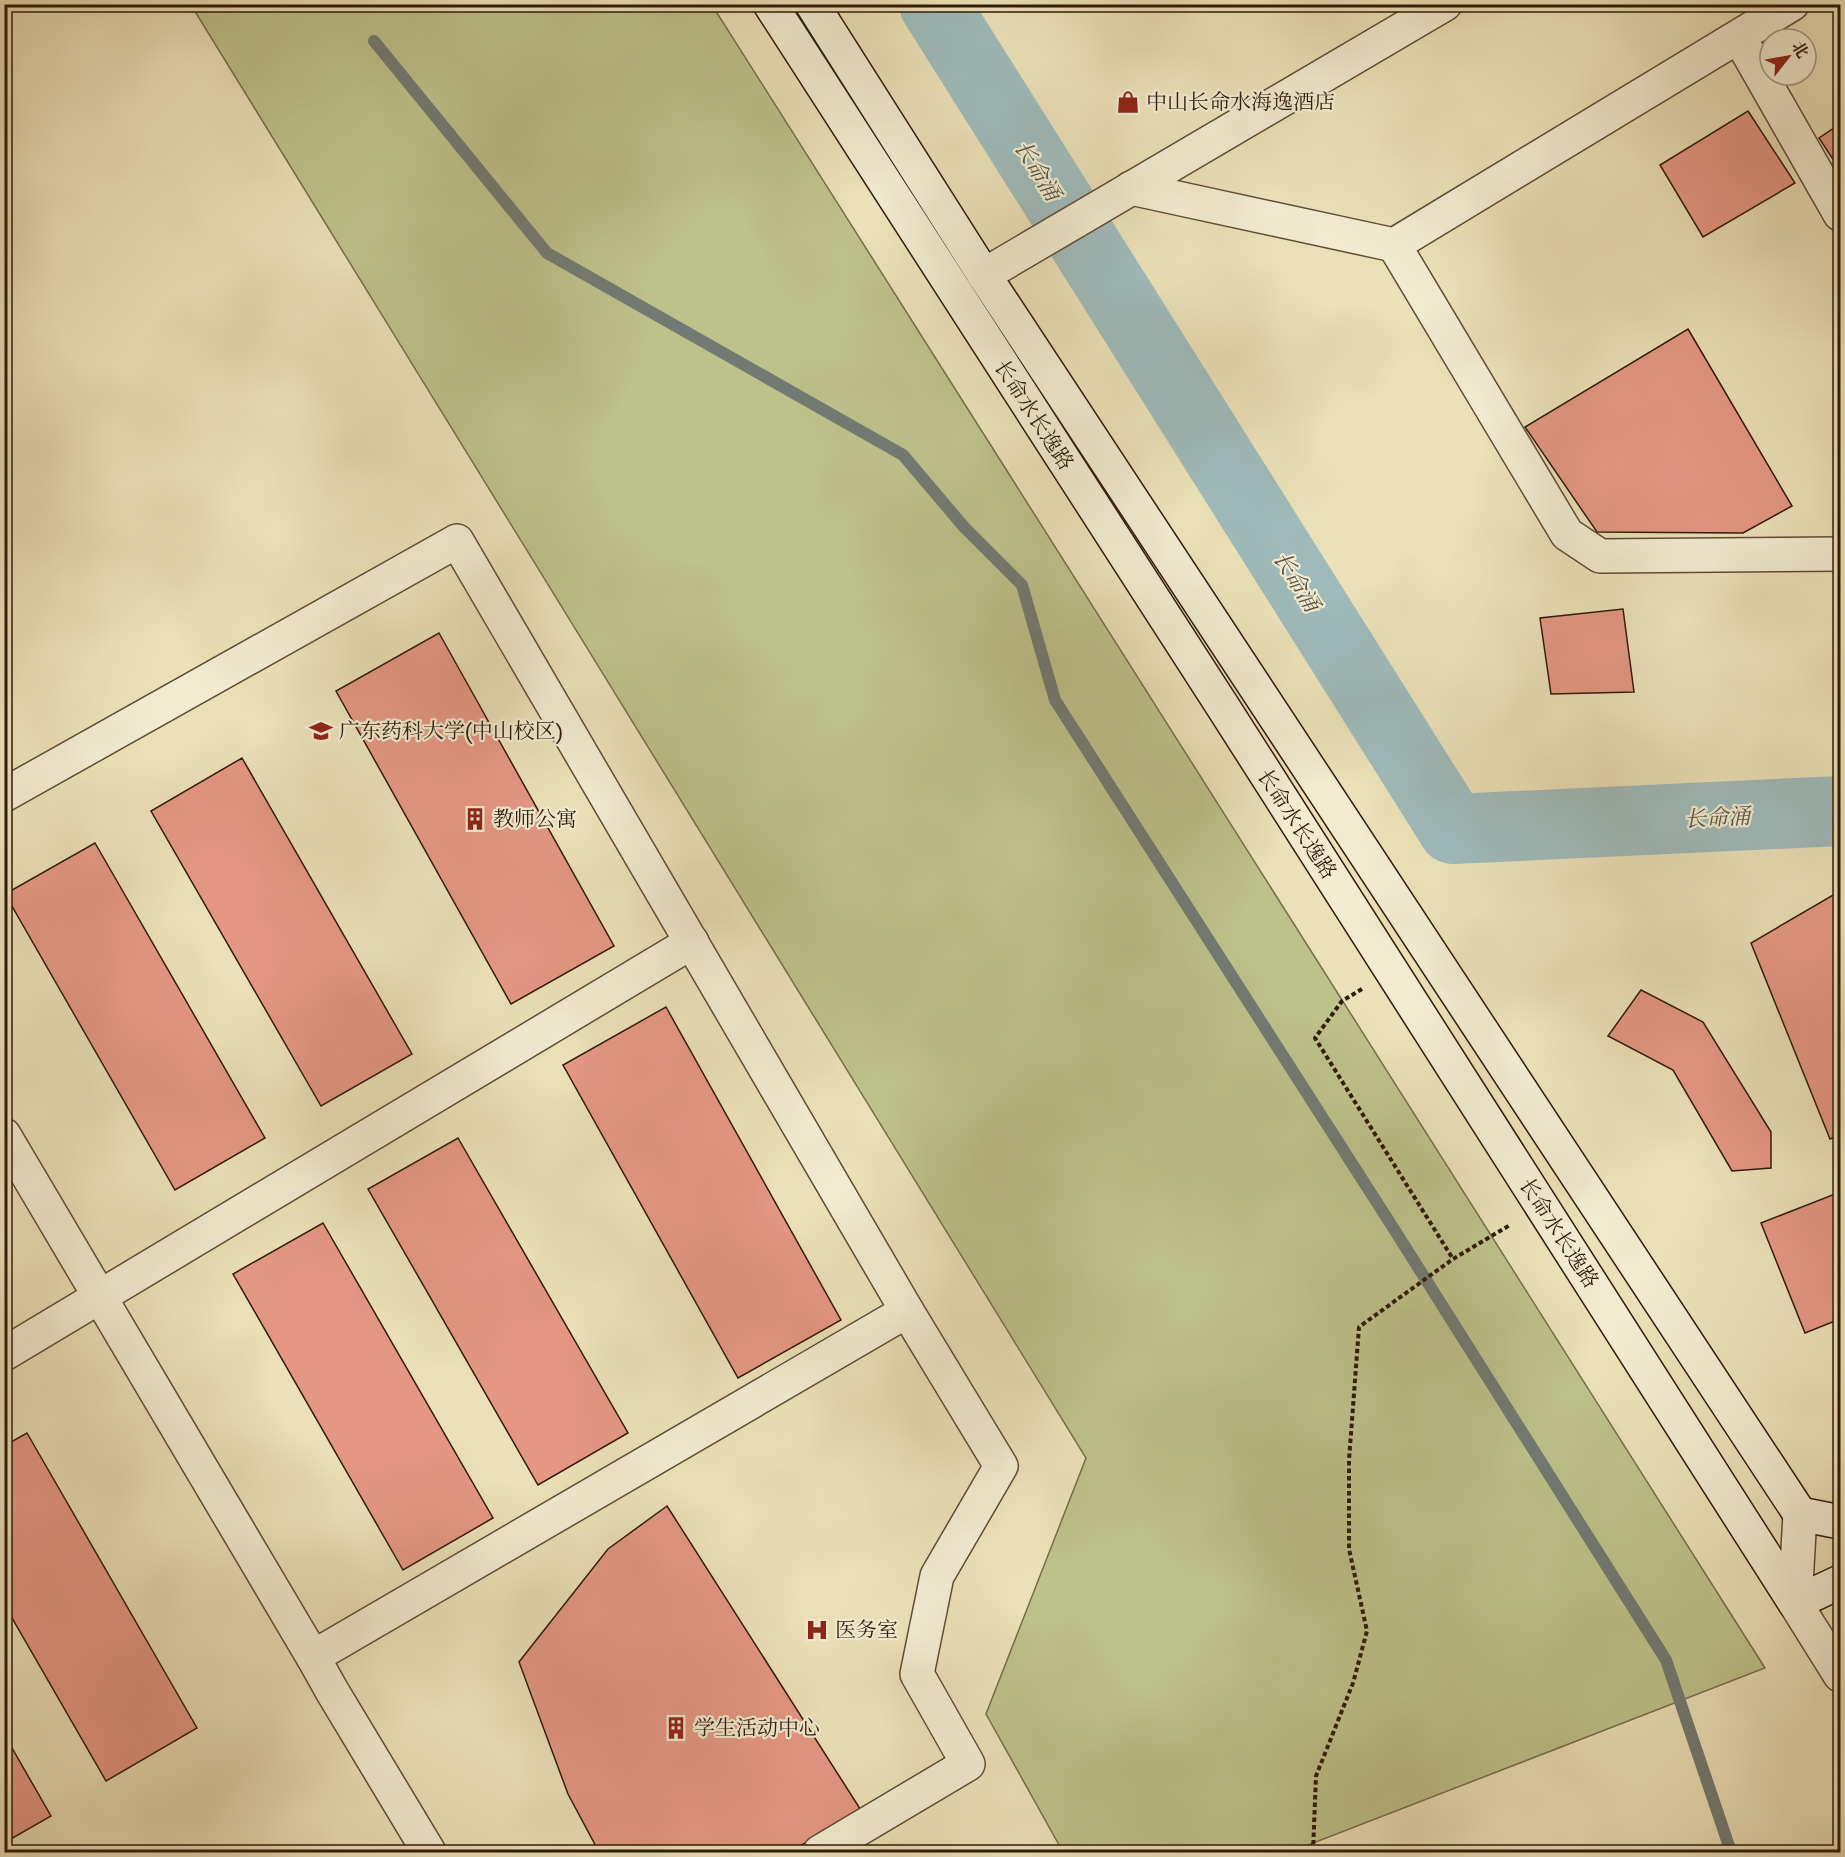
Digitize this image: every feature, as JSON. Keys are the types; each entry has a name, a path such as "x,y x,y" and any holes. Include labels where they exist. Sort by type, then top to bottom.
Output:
{"street":[{"name":"长命水长逸路","path":"770,4 1840,1675"},
{"name":"长命水长逸路","path":"812,4 984,275 1800,1514"},
{"path":"984,275 1445,4"},
{"path":"1131,188 1394,245 1792,4"},
{"path":"1738,37 1840,214"},
{"path":"1394,245 1567,534 1600,556 1840,554"},
{"path":"4,795 457,541 907,1311 1001,1466 937,1576 917,1674 968,1764 820,1852"},
{"path":"4,1354 692,942"},
{"path":"4,1135 429,1852"},
{"path":"313,1657 907,1311"},
{"path":"1840,1522 1800,1514 1795,1603 1840,1582"}],"path":[{"path":"1391,972 1342,1001 1315,1038 1453,1259"},
{"path":"1313,1852 1316,1776 1353,1683 1367,1631 1349,1549 1349,1460 1359,1328 1453,1259 1541,1206"}],"green space":[{"path":"191,5 712,5 1765,1668 1290,1852 1063,1852 986,1714 1086,1458"}],"building":[{"path":"1748,111 1795,183 1703,237 1660,165"},
{"path":"1840,124 1840,170 1819,138"},
{"path":"1688,329 1792,506 1743,533 1597,532 1525,427"},
{"path":"1623,609 1634,692 1551,694 1540,618"},
{"name":"教师公寓","path":"439,633 614,946 511,1004 336,691"},
{"path":"242,758 412,1054 321,1106 151,811"},
{"path":"95,843 265,1138 175,1190 5,894"},
{"path":"1840,891 1840,1135 1830,1139 1751,943"},
{"path":"1641,990 1703,1022 1771,1132 1771,1168 1732,1171 1673,1070 1608,1036"},
{"path":"666,1007 841,1320 738,1378 563,1065"},
{"path":"458,1138 628,1433 538,1485 368,1189"},
{"path":"1840,1192 1840,1319 1805,1333 1761,1223"},
{"path":"323,1223 493,1518 403,1570 233,1274"},
{"path":"27,1433 197,1728 106,1781 4,1604 4,1446"},
{"name":"学生活动中心","path":"667,1506 864,1815 787,1852 599,1852 568,1794 519,1662 608,1549"},
{"path":"4,1734 51,1816 4,1843"}],"waterway":[{"name":"长命涌","path":"934,4 1453,829 1840,811"},
{"path":"374,41 547,253 903,455 964,527 1022,585 1055,700 1392,1226 1666,1660 1731,1852"}],"place":[{"name":"中山长命水海逸酒店","path":"1128,102"},
{"name":"广东药科大学(中山校区)","path":"321,731"},
{"name":"教师公寓","path":"475,819"},
{"name":"医务室","path":"817,1630"},
{"name":"学生活动中心","path":"676,1728"}]}
